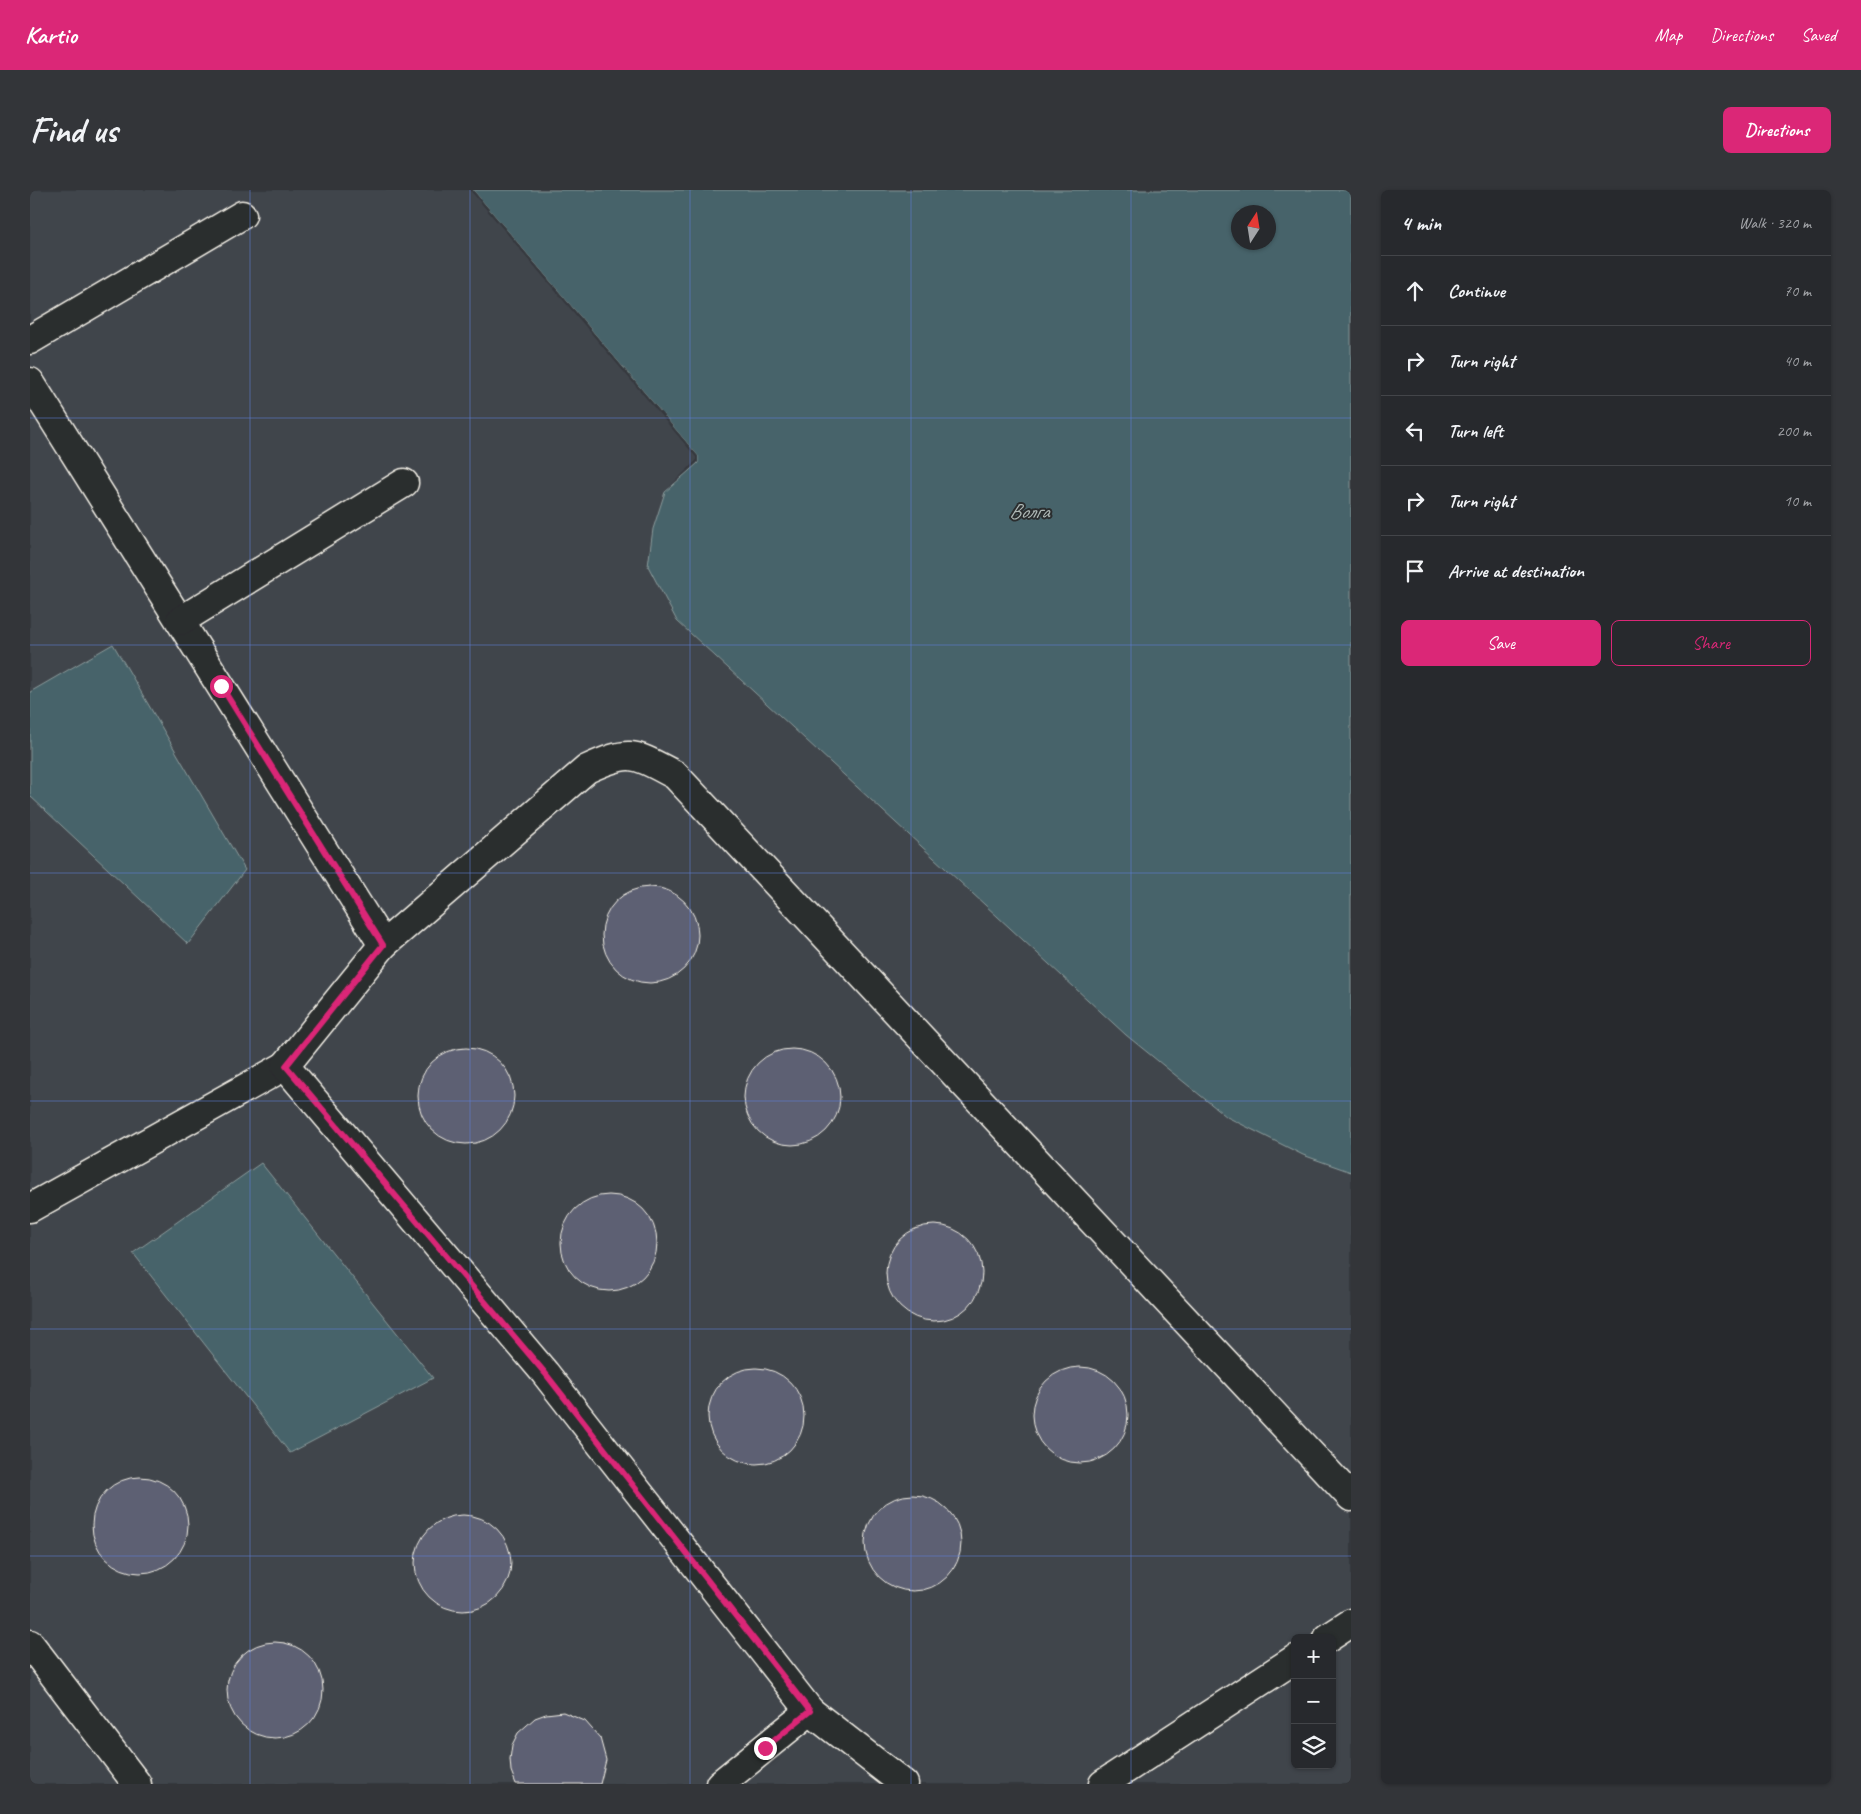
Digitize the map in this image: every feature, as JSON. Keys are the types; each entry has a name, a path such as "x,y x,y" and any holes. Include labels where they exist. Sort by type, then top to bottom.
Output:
{"lane":[{"path":"30,340 242,214"},
{"path":"30,382 383,945"},
{"path":"180,621 404,483"},
{"path":"30,1208 286,1066 383,945 587,769 612,758 637,755 675,775 1351,1497"},
{"path":"286,1066 545,1373 810,1711 904,1784"},
{"path":"1334,1634 1351,1622"},
{"path":"30,1644 137,1784"},
{"path":"1103,1784 1291,1662"},
{"path":"720,1784 810,1711"}],"shaded area":[{"path":"30,190 473,190 698,456 677,621 1126,1035 1227,1117 1351,1172 1351,1784 30,1784"}],"water":[{"name":"Волга","path":"473,190 1351,190 1351,1172 1303,1155 1227,1117 1126,1035 677,621 648,566 653,529 665,492 698,463 698,456"},
{"path":"113,644 245,870 188,944 30,796 30,692"},
{"path":"261,1163 433,1378 290,1453 133,1253"}],"pier":[{"path":"470,190 473,190 698,456 698,462 662,494 696,461 696,457"}],"building":[{"path":"650,887 668,891 684,901 694,917 698,935 694,953 684,969 668,979 650,983 632,979 616,969 606,953 602,935 606,917 616,901 632,891"},
{"path":"466,1048 484,1052 500,1062 510,1078 514,1096 510,1114 500,1130 484,1140 466,1144 448,1140 432,1130 422,1114 418,1096 422,1078 432,1062 448,1052"},
{"path":"792,1049 810,1053 826,1063 836,1079 840,1097 836,1115 826,1131 810,1141 792,1145 774,1141 758,1131 748,1115 744,1097 748,1079 758,1063 774,1053"},
{"path":"609,1195 627,1199 643,1209 653,1225 657,1243 653,1261 643,1277 627,1287 609,1291 591,1287 575,1277 565,1261 561,1243 565,1225 575,1209 591,1199"},
{"path":"934,1225 952,1229 968,1239 978,1255 982,1273 978,1291 968,1307 952,1317 934,1321 916,1317 900,1307 890,1291 886,1273 890,1255 900,1239 916,1229"},
{"path":"1080,1367 1098,1371 1114,1381 1124,1397 1128,1415 1124,1433 1114,1449 1098,1459 1080,1463 1062,1459 1046,1449 1036,1433 1032,1415 1036,1397 1046,1381 1062,1371"},
{"path":"756,1368 774,1372 790,1382 800,1398 804,1416 800,1434 790,1450 774,1460 756,1464 738,1460 722,1450 712,1434 708,1416 712,1398 722,1382 738,1372"},
{"path":"140,1477 158,1481 174,1491 184,1507 188,1525 184,1543 174,1559 158,1569 140,1573 122,1569 106,1559 96,1543 92,1525 96,1507 106,1491 122,1481"},
{"path":"913,1495 931,1499 947,1509 957,1525 961,1543 957,1561 947,1577 931,1587 913,1591 895,1587 879,1577 869,1561 865,1543 869,1525 879,1509 895,1499"},
{"path":"463,1515 481,1519 497,1529 507,1545 511,1563 507,1581 497,1597 481,1607 463,1611 445,1607 429,1597 419,1581 415,1563 419,1545 429,1529 445,1519"},
{"path":"275,1642 293,1646 309,1656 319,1672 323,1690 319,1708 309,1724 293,1734 275,1738 257,1734 241,1724 231,1708 227,1690 231,1672 241,1656 257,1646"},
{"path":"563,1712 585,1721 600,1738 606,1760 600,1784 516,1784 511,1771 510,1759 512,1745 518,1733 535,1718 546,1714"}],"route":[{"path":"221,686 383,945 286,1066 545,1373 810,1711 765,1748"}]}
